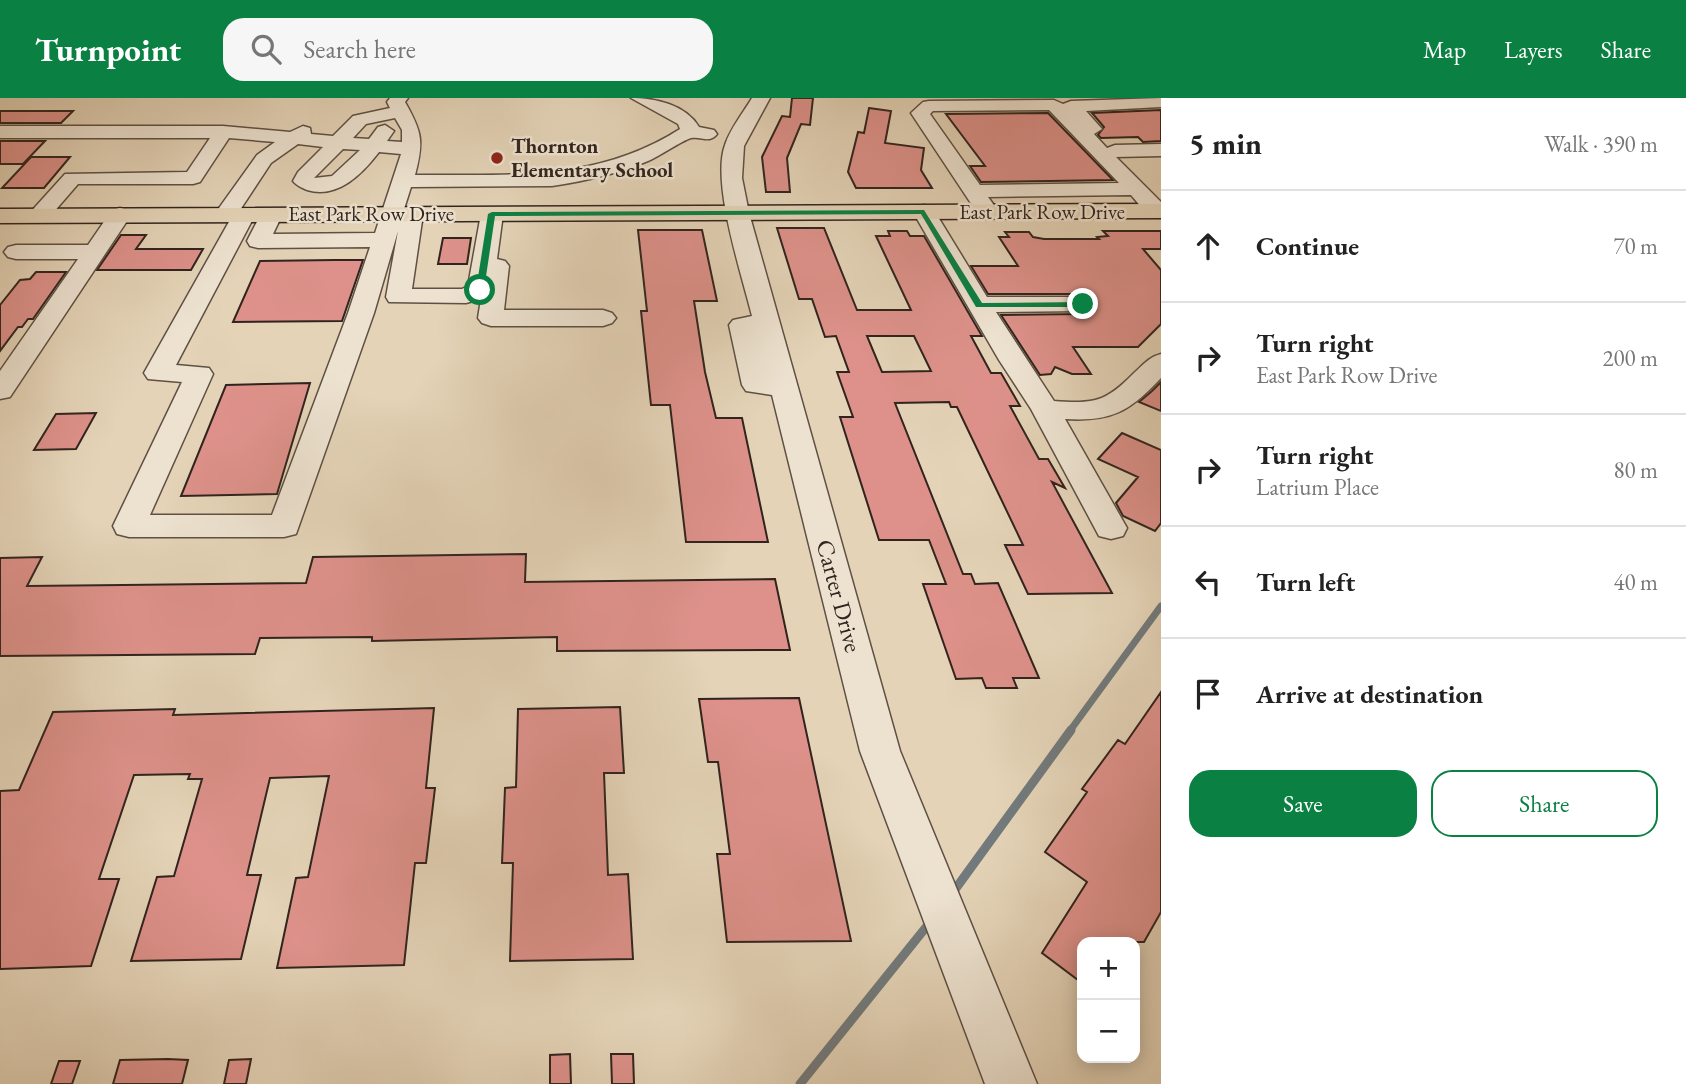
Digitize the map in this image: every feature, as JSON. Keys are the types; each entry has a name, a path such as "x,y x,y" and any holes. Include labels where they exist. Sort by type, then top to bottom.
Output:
{"main road":[{"name":"East Park Row Drive","path":"0,216 246,215 395,223 498,214 988,212 1160,204"}],"street":[{"path":"340,112 366,98"},
{"name":"Carter Drive","path":"761,98 734,146 732,178 738,213 880,751 1011,1084"},
{"path":"402,181 552,180 575,177 670,144 688,131 690,127 685,120 636,99"},
{"path":"1160,204 1137,165 1115,151 1071,106 1161,102"},
{"path":"988,212 920,113 929,106 1054,105 1137,190 1160,204"},
{"path":"401,109 374,145 343,179 333,184 308,185 303,181 364,117 401,109"},
{"path":"401,109 411,130 412,149 402,181 395,223 396,295 466,296 480,290 498,214"},
{"path":"318,124 264,159 246,215 158,373 199,374 129,526 284,526 395,223"},
{"path":"688,131 738,139"},
{"path":"0,132 215,143"},
{"path":"97,150 104,141 215,143 295,137 412,149"},
{"path":"0,272 89,159 173,158 215,143"},
{"path":"72,178 193,178 215,143"},
{"path":"670,144 690,155"},
{"path":"1115,151 1161,150"},
{"path":"616,164 634,172 652,175"},
{"path":"974,191 1137,190"},
{"path":"924,212 1045,409 1111,528"},
{"path":"498,214 491,318 603,318"},
{"path":"0,391 120,215"},
{"path":"16,252 95,252"},
{"path":"979,305 1083,304"},
{"path":"1045,409 1105,411 1118,406 1161,362"}],"building":[{"path":"792,98 813,98 810,125 801,124 787,158 790,192 766,192 762,157 782,116 790,117"},
{"path":"869,108 891,111 885,143 924,148 921,170 932,188 856,188 848,172 858,132 864,133"},
{"path":"1161,110 1161,141 1143,142 1138,137 1101,138 1098,135 1104,127 1092,113"},
{"path":"0,111 73,111 61,123 0,123"},
{"path":"1048,113 1113,180 981,182 970,166 985,166 946,114"},
{"path":"0,141 45,141 23,164 0,164"},
{"path":"31,157 70,157 44,188 2,188"},
{"path":"777,228 824,228 857,310 911,310 876,236 890,236 888,231 907,231 910,236 924,236 982,336 971,336 991,373 1001,373 1020,406 1010,406 1039,459 1048,459 1065,488 1052,482 1112,593 1028,594 1005,545 1023,545 957,407 951,407 949,402 895,403 963,574 971,574 975,584 998,583 1039,678 1013,678 1017,688 986,688 982,678 956,679 923,584 946,584 929,540 879,540 840,417 853,417 837,372 849,372 836,336 825,337 812,299 799,299","holes":["867,336 914,336 931,371 882,372"]},
{"path":"638,230 702,230 717,301 694,301 705,372 716,418 742,418 768,542 686,542 670,405 651,405 641,311 647,311"},
{"path":"1103,231 1161,231 1161,249 1143,249 1161,270 1161,324 1138,347 1073,347 1091,374 1072,374 1055,367 1051,374 1040,375 1001,315 1084,314 1094,310 1097,305 1094,298 1083,294 988,294 971,266 1018,266 999,237 1009,237 1005,232 1029,232 1033,237 1044,239 1099,239 1097,237 1108,236"},
{"path":"121,235 146,235 136,249 203,249 191,270 97,270"},
{"path":"443,238 471,238 467,264 438,264"},
{"path":"363,260 342,321 233,322 260,261"},
{"path":"36,272 66,272 33,319 28,319 22,327 18,327 0,351 0,305 20,280 30,279"},
{"path":"1161,382 1161,411 1139,402 1152,391"},
{"path":"310,383 277,494 181,496 226,385"},
{"path":"96,413 76,449 34,450 56,414"},
{"path":"1122,433 1161,450 1161,523 1155,531 1123,516 1116,503 1138,477 1098,459"},
{"path":"526,554 525,582 775,579 790,650 557,651 557,637 372,641 372,637 260,638 255,654 0,656 0,558 42,557 27,586 306,583 313,557"},
{"path":"1161,692 1161,912 1144,942 1140,942 1140,937 1077,937 1077,979 1042,953 1087,882 1045,852 1087,792 1082,789 1118,740 1125,744"},
{"path":"799,698 851,941 727,942 717,854 730,854 718,762 708,762 699,699"},
{"path":"620,707 624,773 604,773 608,875 628,874 633,959 510,961 513,863 502,863 505,788 516,787 518,709"},
{"path":"434,708 426,788 435,788 426,863 415,863 404,965 277,968 296,878 308,877 329,776 270,778 247,875 261,875 241,959 131,961 157,877 174,876 202,779 188,779 190,774 134,775 99,879 119,879 91,966 0,969 0,791 19,790 53,712 175,709 173,715"},
{"path":"570,1054 571,1084 550,1084 550,1055"},
{"path":"611,1054 633,1054 634,1084 612,1084"},
{"path":"251,1059 246,1084 224,1084 229,1060"},
{"path":"120,1060 188,1060 182,1084 113,1084"},
{"path":"59,1061 80,1061 72,1084 51,1084"}],"waterway":[{"path":"1069,732 1161,606"},
{"path":"951,895 1071,730"},
{"path":"800,1084 931,921"}],"place":[{"name":"Thornton Elementary School","path":"497,158"}],"route":[{"path":"480,290 492,214 924,212 979,305 1083,304"}]}
